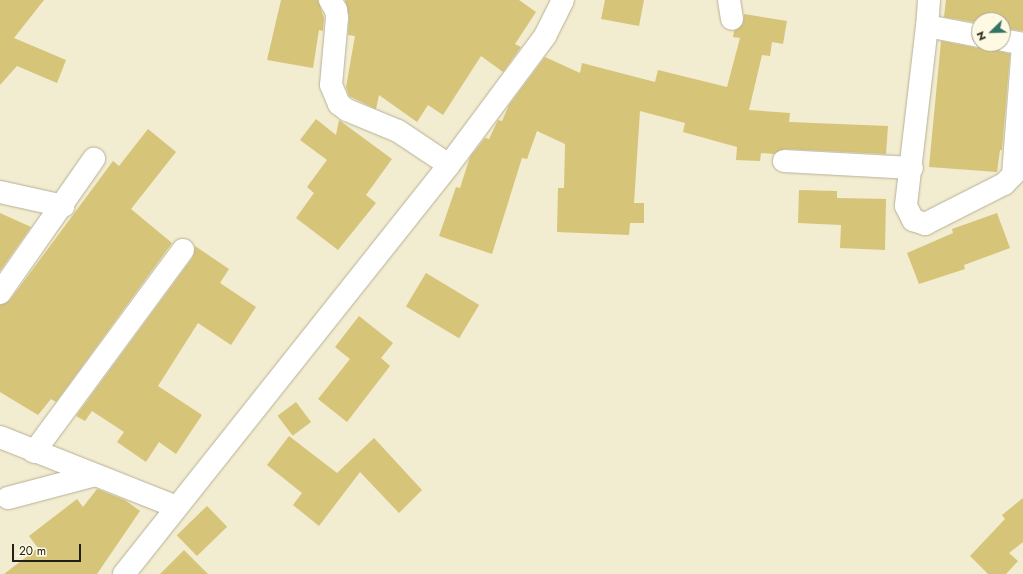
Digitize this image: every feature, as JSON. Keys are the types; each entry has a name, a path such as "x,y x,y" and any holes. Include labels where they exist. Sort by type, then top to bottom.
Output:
{"street":[{"path":"330,0 336,10 337,18 331,85 339,104 346,110 398,130 449,164"},
{"path":"929,0 912,168 906,206 913,220 925,224 1004,184 1013,175 1023,45 1011,42"},
{"path":"124,574 449,164 529,58 556,3"},
{"path":"927,26 971,34"},
{"path":"0,293 63,206 94,160"},
{"path":"784,161 912,168"},
{"path":"0,192 63,206"},
{"path":"34,452 183,250"},
{"path":"0,437 34,452 177,507"},
{"path":"8,498 95,475"}],"building":[{"path":"0,0 44,0 14,38 66,60 57,83 17,66 0,85"},
{"path":"281,0 318,0 324,18 323,31 319,30 313,68 267,60"},
{"path":"345,0 519,0 536,12 515,44 521,47 503,72 481,56 443,115 428,105 417,122 379,95 376,109 349,96 346,87 355,36 348,35 349,16"},
{"path":"605,0 644,0 639,26 601,19"},
{"path":"946,0 1023,0 1023,31 1011,29 1011,12 971,12 971,22 944,17"},
{"path":"744,14 787,21 783,44 772,42 770,56 762,55 749,110 790,113 789,122 888,126 886,154 785,149 774,154 761,153 760,161 736,160 737,147 683,132 685,123 640,111 634,203 644,203 644,223 630,223 629,235 557,232 558,188 564,188 565,144 537,131 527,159 522,158 492,254 439,236 456,187 460,188 470,157 485,138 489,139 498,120 502,121 509,105 545,57 580,73 582,63 655,82 658,70 727,87 740,38 733,37 734,31 743,24"},
{"path":"941,41 971,47 971,52 1002,52 1010,54 1002,150 1000,150 997,172 929,167"},
{"path":"316,119 336,135 339,120 392,159 366,195 376,203 338,250 296,218 314,193 307,187 327,160 300,140"},
{"path":"148,129 176,152 131,209 172,243 56,402 51,399 38,415 0,392 0,305 10,300 113,161 119,166"},
{"path":"799,190 837,191 837,198 886,199 885,250 840,248 841,225 798,223"},
{"path":"0,213 31,227 0,271"},
{"path":"997,213 1010,248 964,265 965,269 919,284 907,253 953,233 952,229"},
{"path":"195,246 229,269 220,283 256,307 231,345 198,323 158,386 202,415 176,454 159,442 146,462 117,442 124,432 92,411 85,421 76,416 193,257"},
{"path":"426,273 479,305 459,338 406,306"},
{"path":"359,316 393,343 381,358 390,366 347,422 318,399 350,359 335,347"},
{"path":"296,402 311,422 293,436 278,416"},
{"path":"289,436 337,473 374,438 422,490 399,513 360,472 319,526 293,505 302,493 267,465"},
{"path":"97,489 125,500 140,511 97,574 4,574 38,548 29,536 77,499 83,507"},
{"path":"1023,498 1023,542 1009,553 1018,561 1006,574 988,574 970,556 1005,519 1002,515"},
{"path":"207,506 227,527 197,556 177,535"},
{"path":"184,550 208,574 160,574"}]}
